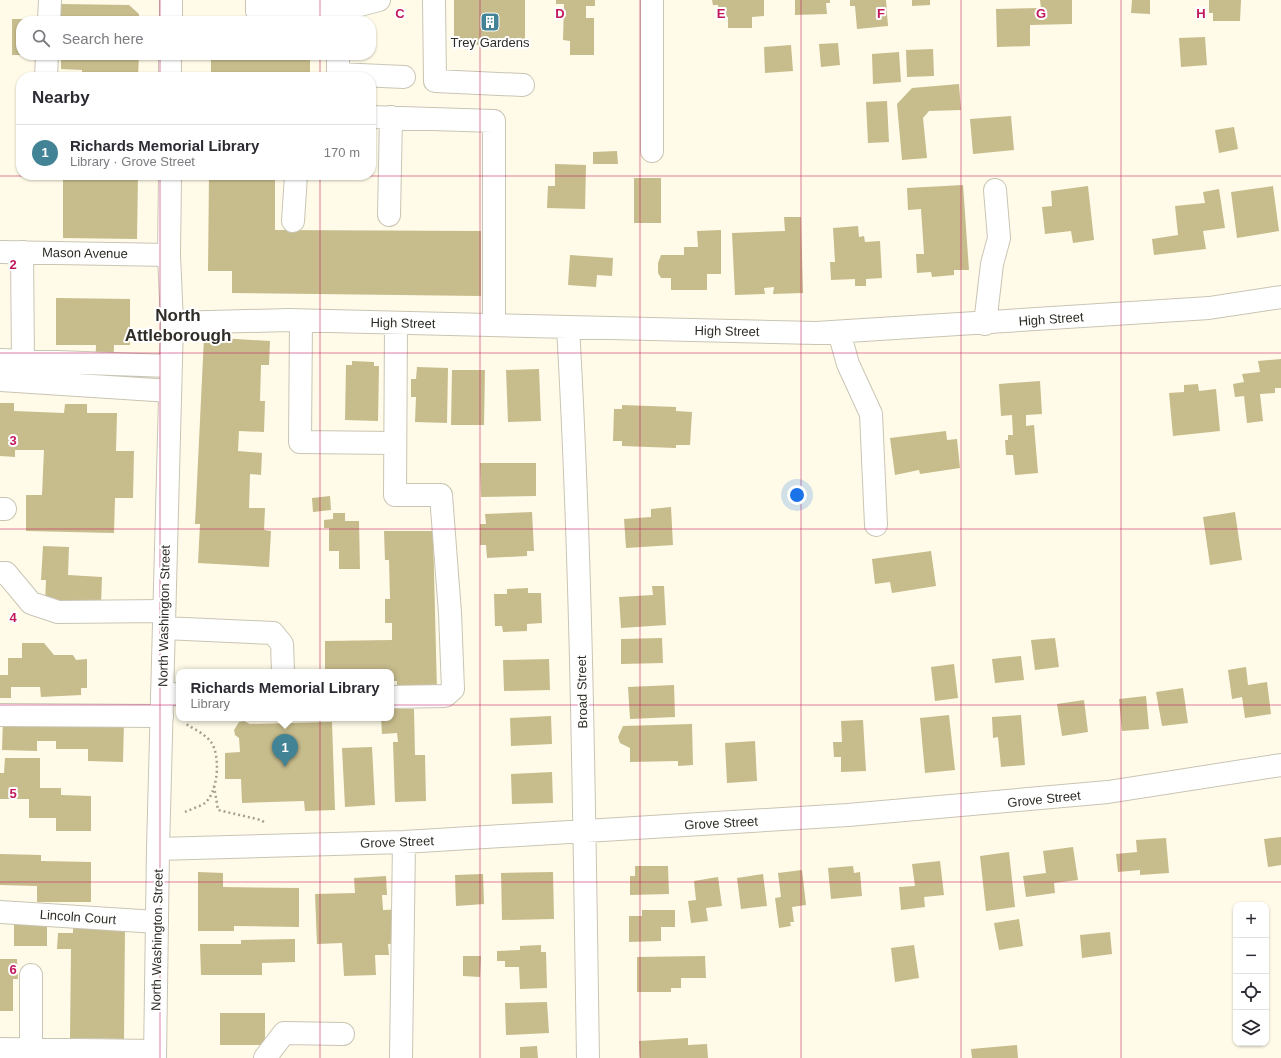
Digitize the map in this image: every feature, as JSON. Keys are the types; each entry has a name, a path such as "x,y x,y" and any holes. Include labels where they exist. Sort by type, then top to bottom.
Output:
{"street":[{"path":"49,16 50,0"},
{"path":"171,0 171,16"},
{"path":"257,0 257,11 329,11 379,0"},
{"path":"434,0 435,81 523,85"},
{"path":"652,0 652,151"},
{"path":"46,72 47,60"},
{"path":"170,60 170,72"},
{"path":"338,60 338,72"},
{"path":"376,76 404,77"},
{"path":"389,215 381,117 494,121 494,325"},
{"name":"North Washington Street","path":"155,1055 158,850 168,702 164,619 172,322 169,255 170,180"},
{"path":"293,221 296,180"},
{"path":"985,324 992,264 999,238 996,190"},
{"name":"Mason Avenue","path":"0,252 169,255"},
{"path":"22,252 23,361"},
{"name":"High Street","path":"172,322 301,321 808,333 985,324 1209,308 1281,297"},
{"path":"301,321 300,442 395,443"},
{"path":"394,697 445,696 452,689 450,613 441,495 395,495 396,323"},
{"name":"Broad Street","path":"568,327 575,449 580,590 588,1058"},
{"path":"839,332 848,364 871,414 876,525"},
{"path":"0,360 170,366"},
{"path":"0,380 170,391"},
{"path":"0,573 6,573 30,603 58,612 164,619 273,633 282,644 283,669"},
{"path":"0,714 168,702"},
{"name":"Grove Street","path":"158,850 404,842 848,815 989,804 1108,792 1281,765"},
{"path":"401,1058 404,842"},
{"name":"Lincoln Court","path":"0,912 157,922"},
{"path":"31,975 31,1050"},
{"path":"265,1058 284,1033 343,1034"},
{"path":"0,1049 155,1055"}],"path":[{"path":"185,812 205,803 212,793 217,777 216,759 212,742 186,724"},
{"path":"214,786 216,789 218,810 262,820 264,822 264,826"}],"building":[{"name":"Trey Gardens","path":"454,0 525,0 525,45 454,45"},
{"path":"556,0 595,0 595,6 586,6 586,18 594,18 594,55 570,55 570,41 563,40 564,4 556,4"},
{"path":"712,0 764,0 764,16 752,17 752,28 728,28 728,17 719,18 718,5 713,5"},
{"path":"795,0 830,0 830,3 826,3 827,14 795,15"},
{"path":"850,0 886,0 888,26 857,29 855,6 850,6"},
{"path":"912,0 930,0 930,5 912,6"},
{"path":"1040,0 1072,0 1072,24 1030,25 1030,46 997,47 996,9 1041,8"},
{"path":"1132,0 1150,0 1150,14 1131,13"},
{"path":"1209,0 1241,0 1240,21 1213,21 1213,13 1209,13"},
{"path":"61,4 129,5 139,14 139,16 61,16"},
{"path":"12,19 16,19 16,55 12,55"},
{"path":"1205,37 1207,65 1181,67 1179,38"},
{"path":"838,43 840,65 821,67 819,44"},
{"path":"791,45 793,71 765,73 764,47"},
{"path":"933,49 934,76 907,77 906,50"},
{"path":"899,52 901,82 873,84 872,54"},
{"path":"61,60 139,60 138,72 82,72 82,70 61,69"},
{"path":"211,60 310,60 310,72 211,72"},
{"path":"959,84 961,110 929,111 923,118 927,158 902,160 897,104 912,88"},
{"path":"887,101 889,142 868,143 866,102"},
{"path":"1011,116 1014,150 973,154 970,119"},
{"path":"1234,127 1238,149 1219,153 1215,130"},
{"path":"617,151 618,164 593,164 593,152"},
{"path":"555,164 586,165 585,209 547,208 548,186 555,186"},
{"path":"634,178 661,178 661,223 634,223"},
{"path":"63,180 138,180 137,239 63,238"},
{"path":"209,180 275,180 275,230 481,231 481,296 232,293 232,271 208,271"},
{"path":"963,185 969,270 954,270 954,275 932,277 931,272 917,273 916,254 924,254 921,209 908,210 907,188"},
{"path":"1088,186 1094,240 1073,243 1071,231 1045,234 1042,207 1052,206 1051,191"},
{"path":"1273,186 1279,231 1237,238 1231,192"},
{"path":"1219,189 1225,228 1203,231 1206,249 1154,255 1152,239 1178,235 1175,206 1205,203 1203,192"},
{"path":"784,217 801,217 803,293 773,294 774,287 764,288 765,294 735,295 732,233 785,231"},
{"path":"858,226 859,237 864,236 865,242 880,241 882,278 866,279 866,286 855,286 855,279 831,280 830,262 835,262 833,228"},
{"path":"721,230 721,274 707,274 707,290 671,290 671,278 661,278 658,273 658,263 661,255 684,255 684,247 698,247 697,231"},
{"path":"570,255 613,258 612,276 597,275 596,287 568,285"},
{"path":"56,298 130,299 130,345 114,345 113,376 95,375 96,345 56,345"},
{"path":"204,337 270,341 269,365 261,365 260,401 265,401 264,432 239,431 238,451 262,453 261,475 250,474 249,508 265,508 264,530 271,531 269,567 198,563 200,524 195,524"},
{"path":"1281,359 1281,388 1275,388 1275,393 1260,394 1263,421 1247,423 1244,396 1235,397 1233,384 1244,382 1242,374 1260,372 1258,361"},
{"path":"352,361 374,362 374,366 379,366 378,421 345,420 346,365 352,365"},
{"path":"417,367 448,368 447,423 415,422 416,397 411,397 411,379 416,379"},
{"path":"539,369 541,421 508,422 506,370"},
{"path":"452,370 485,370 484,425 451,425"},
{"path":"1040,381 1042,414 1026,415 1026,426 1034,425 1038,473 1015,475 1013,455 1006,455 1005,440 1008,440 1008,435 1013,435 1012,415 1001,416 999,384"},
{"path":"1198,384 1199,391 1216,389 1220,431 1173,436 1169,393 1184,392 1184,385"},
{"path":"0,403 14,403 14,411 64,413 65,404 87,404 87,413 117,413 116,451 134,451 133,498 115,498 114,533 26,531 26,495 42,495 44,450 15,450 15,457 0,456"},
{"path":"622,405 676,407 676,411 692,412 690,445 676,445 676,448 622,446 622,441 613,441 614,409 622,409"},
{"path":"946,431 947,440 957,439 960,468 920,474 919,470 895,475 890,438"},
{"path":"480,463 536,463 536,496 481,497"},
{"path":"330,496 331,510 313,512 312,498"},
{"path":"671,507 673,545 626,548 624,519 651,517 651,509"},
{"path":"532,512 534,551 527,551 527,556 487,558 486,545 480,545 480,524 486,524 485,514"},
{"path":"1235,512 1242,560 1210,565 1203,517"},
{"path":"333,513 345,513 345,521 359,521 360,569 339,569 339,551 329,551 329,528 324,528 324,520 333,519"},
{"path":"384,531 433,531 437,692 397,693 397,681 394,681 394,669 325,669 325,641 392,640 392,623 385,623 385,599 390,599 389,560 385,560"},
{"path":"43,546 69,547 68,575 102,577 101,605 45,603 46,580 41,580"},
{"path":"931,551 936,586 892,593 890,582 875,584 872,559"},
{"path":"652,586 664,586 666,625 621,628 619,597 653,595"},
{"path":"528,588 528,593 541,593 542,623 527,624 527,631 503,632 502,626 495,626 494,594 507,594 507,589"},
{"path":"662,638 663,663 621,664 621,639"},
{"path":"1055,638 1059,667 1035,670 1031,640"},
{"path":"22,643 44,643 54,655 73,655 76,660 87,659 87,688 81,688 81,695 41,697 40,687 11,687 11,698 0,698 0,675 8,675 8,658 22,658"},
{"path":"1021,656 1024,680 995,683 992,659"},
{"path":"549,659 550,690 504,691 503,660"},
{"path":"954,664 958,698 935,701 931,667"},
{"path":"1246,667 1248,685 1267,682 1271,714 1245,718 1242,697 1232,699 1228,670"},
{"path":"674,685 675,717 630,719 628,687"},
{"path":"1183,688 1188,723 1162,726 1156,692"},
{"path":"1146,696 1149,729 1122,731 1119,699"},
{"path":"1084,700 1088,732 1062,736 1057,704"},
{"path":"394,709 414,709 415,755 425,755 426,801 395,802 393,742 398,742 397,733 382,734 381,721 394,721"},
{"path":"949,715 955,770 925,773 920,718"},
{"path":"1021,715 1025,765 1001,767 998,737 993,738 992,717"},
{"path":"551,716 552,744 511,746 510,718"},
{"path":"3,719 124,721 123,762 88,761 88,749 56,749 56,741 37,741 37,751 2,750"},
{"path":"863,720 866,771 841,772 841,757 834,757 833,742 842,742 841,721"},
{"path":"244,721 250,724 332,722 335,810 305,811 304,801 242,803 241,779 225,779 225,753 240,752 239,738 235,735 234,730 239,722"},
{"path":"692,724 693,765 678,766 678,761 630,762 630,748 620,743 618,737 623,726"},
{"path":"755,741 757,781 727,783 725,743"},
{"path":"372,747 375,805 345,807 342,748"},
{"path":"5,758 40,758 40,788 61,788 61,795 91,796 91,831 56,831 56,818 29,818 29,799 0,799 0,773 4,773"},
{"path":"552,772 553,803 512,804 511,774"},
{"path":"1281,837 1281,865 1268,867 1264,839"},
{"path":"1166,838 1169,873 1140,875 1140,870 1118,872 1116,854 1137,852 1136,840"},
{"path":"1073,847 1078,880 1054,883 1055,893 1026,897 1023,876 1046,873 1043,851"},
{"path":"1009,852 1015,907 986,911 980,856"},
{"path":"0,854 41,855 41,861 91,862 91,902 37,902 37,886 0,885"},
{"path":"940,861 944,895 924,897 925,907 901,910 899,887 915,886 912,864"},
{"path":"635,866 668,866 669,894 630,895 630,876 635,876"},
{"path":"853,866 854,873 860,872 862,896 831,899 828,868"},
{"path":"802,870 806,905 792,907 794,922 790,922 791,926 779,928 775,898 781,897 778,873"},
{"path":"198,872 223,873 223,887 299,888 299,927 234,926 234,931 198,931"},
{"path":"553,872 554,919 502,920 501,873"},
{"path":"483,874 484,904 456,906 455,875"},
{"path":"763,874 767,906 741,909 737,878"},
{"path":"386,876 387,895 382,895 383,910 411,909 412,943 388,944 389,955 375,955 376,975 344,976 342,943 317,944 315,894 355,893 354,878"},
{"path":"718,877 722,906 706,908 708,921 691,923 688,901 696,900 694,881"},
{"path":"642,910 675,910 675,927 661,927 661,941 629,942 629,916 642,916"},
{"path":"1019,919 1023,946 999,950 994,923"},
{"path":"47,922 47,946 14,946 14,923"},
{"path":"73,925 125,926 124,1039 70,1038 71,949 57,949 58,933 73,933"},
{"path":"1110,932 1112,954 1082,958 1080,935"},
{"path":"295,939 295,962 262,963 262,975 201,975 200,944 241,944 241,940"},
{"path":"541,945 541,952 546,952 547,988 520,989 519,967 505,967 505,961 497,961 497,951 520,950 520,946"},
{"path":"914,945 919,978 895,982 891,948"},
{"path":"463,956 481,956 480,977 463,976"},
{"path":"705,956 706,978 681,978 681,988 671,988 671,992 637,992 637,957"},
{"path":"0,959 17,959 18,979 13,979 13,1011 0,1011"},
{"path":"547,1002 549,1033 506,1035 505,1003"},
{"path":"220,1013 265,1013 265,1045 220,1045"},
{"path":"688,1038 688,1045 707,1044 708,1058 640,1058 639,1041"},
{"path":"1017,1045 1018,1058 972,1058 971,1049"},
{"path":"537,1046 538,1058 520,1058 520,1047"}],"place":[{"name":"Trey Gardens","path":"490,22"},
{"name":"Richards Memorial Library","path":"285,767"}],"district":[{"name":"North Attleborough","path":"178,325"}]}
